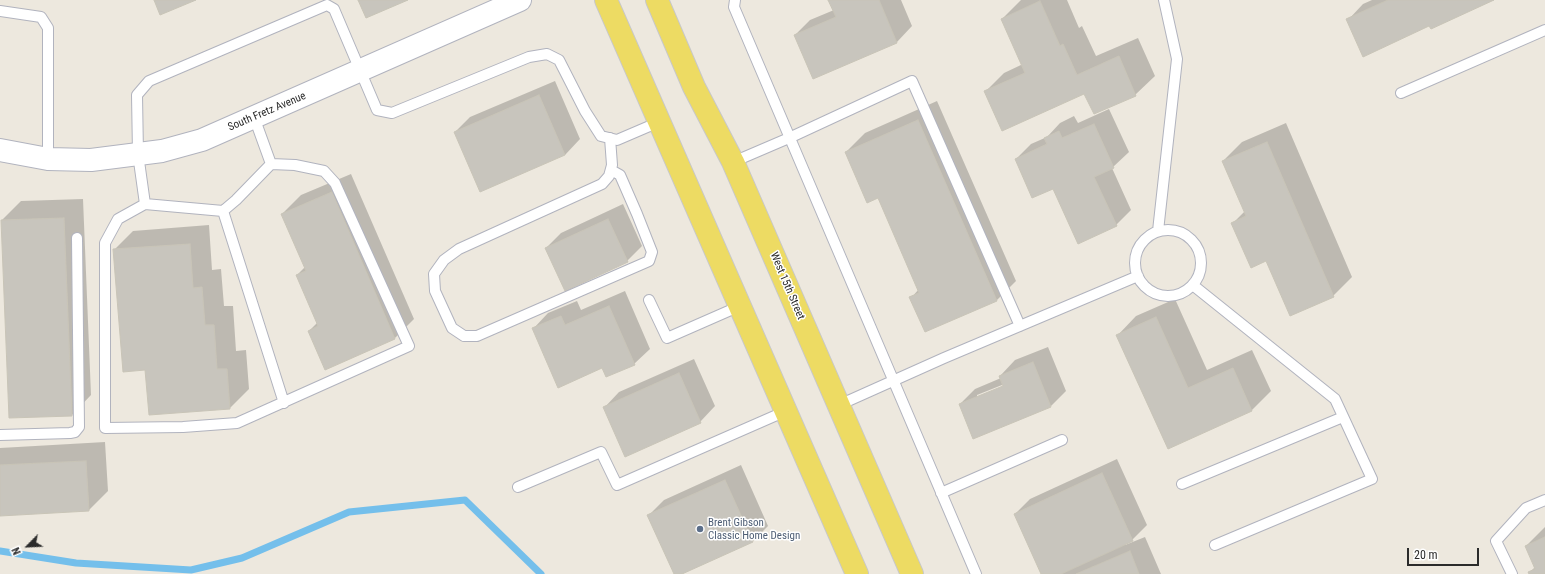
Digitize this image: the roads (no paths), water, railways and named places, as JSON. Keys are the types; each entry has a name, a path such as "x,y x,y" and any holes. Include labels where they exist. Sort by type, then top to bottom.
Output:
{"main road":[{"path":"606,0 857,574"},
{"name":"West 15th Street","path":"657,0 694,87 733,162 912,574"}],"street":[{"name":"South Fretz Avenue","path":"0,150 48,159 91,160 162,151 202,140 360,72 520,0"}],"lane":[{"path":"735,0 734,7 789,138 976,574"},
{"path":"1158,231 1177,59 1164,0"},
{"path":"145,204 138,154 138,95 149,81 327,5 334,9 377,110 392,113 529,56 547,54 559,60 585,111 602,136 617,140 660,122"},
{"path":"0,11 41,17 48,28 48,159"},
{"path":"1401,93 1545,30"},
{"path":"733,162 789,138 912,81 1020,326"},
{"path":"254,118 271,164"},
{"path":"610,138 609,176 602,184 459,249 444,260 434,274 435,291 452,328 464,336 477,336 649,261 652,252 637,214 620,175 610,170"},
{"path":"271,164 295,165 324,171 335,183 408,346 237,423 184,427 105,428 104,243 118,219 145,204 223,211 236,200 271,164"},
{"path":"223,211 284,403"},
{"path":"1176,230 1191,238 1200,253 1202,270 1194,286 1183,294 1170,297 1156,294 1145,287 1138,276 1135,262 1138,248 1146,238 1158,231 1176,230"},
{"path":"0,434 70,433 80,427 76,238"},
{"path":"839,405 1138,276"},
{"path":"1194,286 1335,399 1372,479 1215,545"},
{"path":"649,300 667,338 740,306"},
{"path":"518,486 601,452 616,485 786,412"},
{"path":"1182,484 1343,417"},
{"path":"941,493 1062,440"},
{"path":"1512,574 1496,541 1526,508 1545,500"}],"waterway":[{"path":"0,551 76,563 191,570 242,558 349,512 465,500 541,574"}],"place":[{"name":"Brent Gibson Classic Home Design","path":"700,529"}]}
